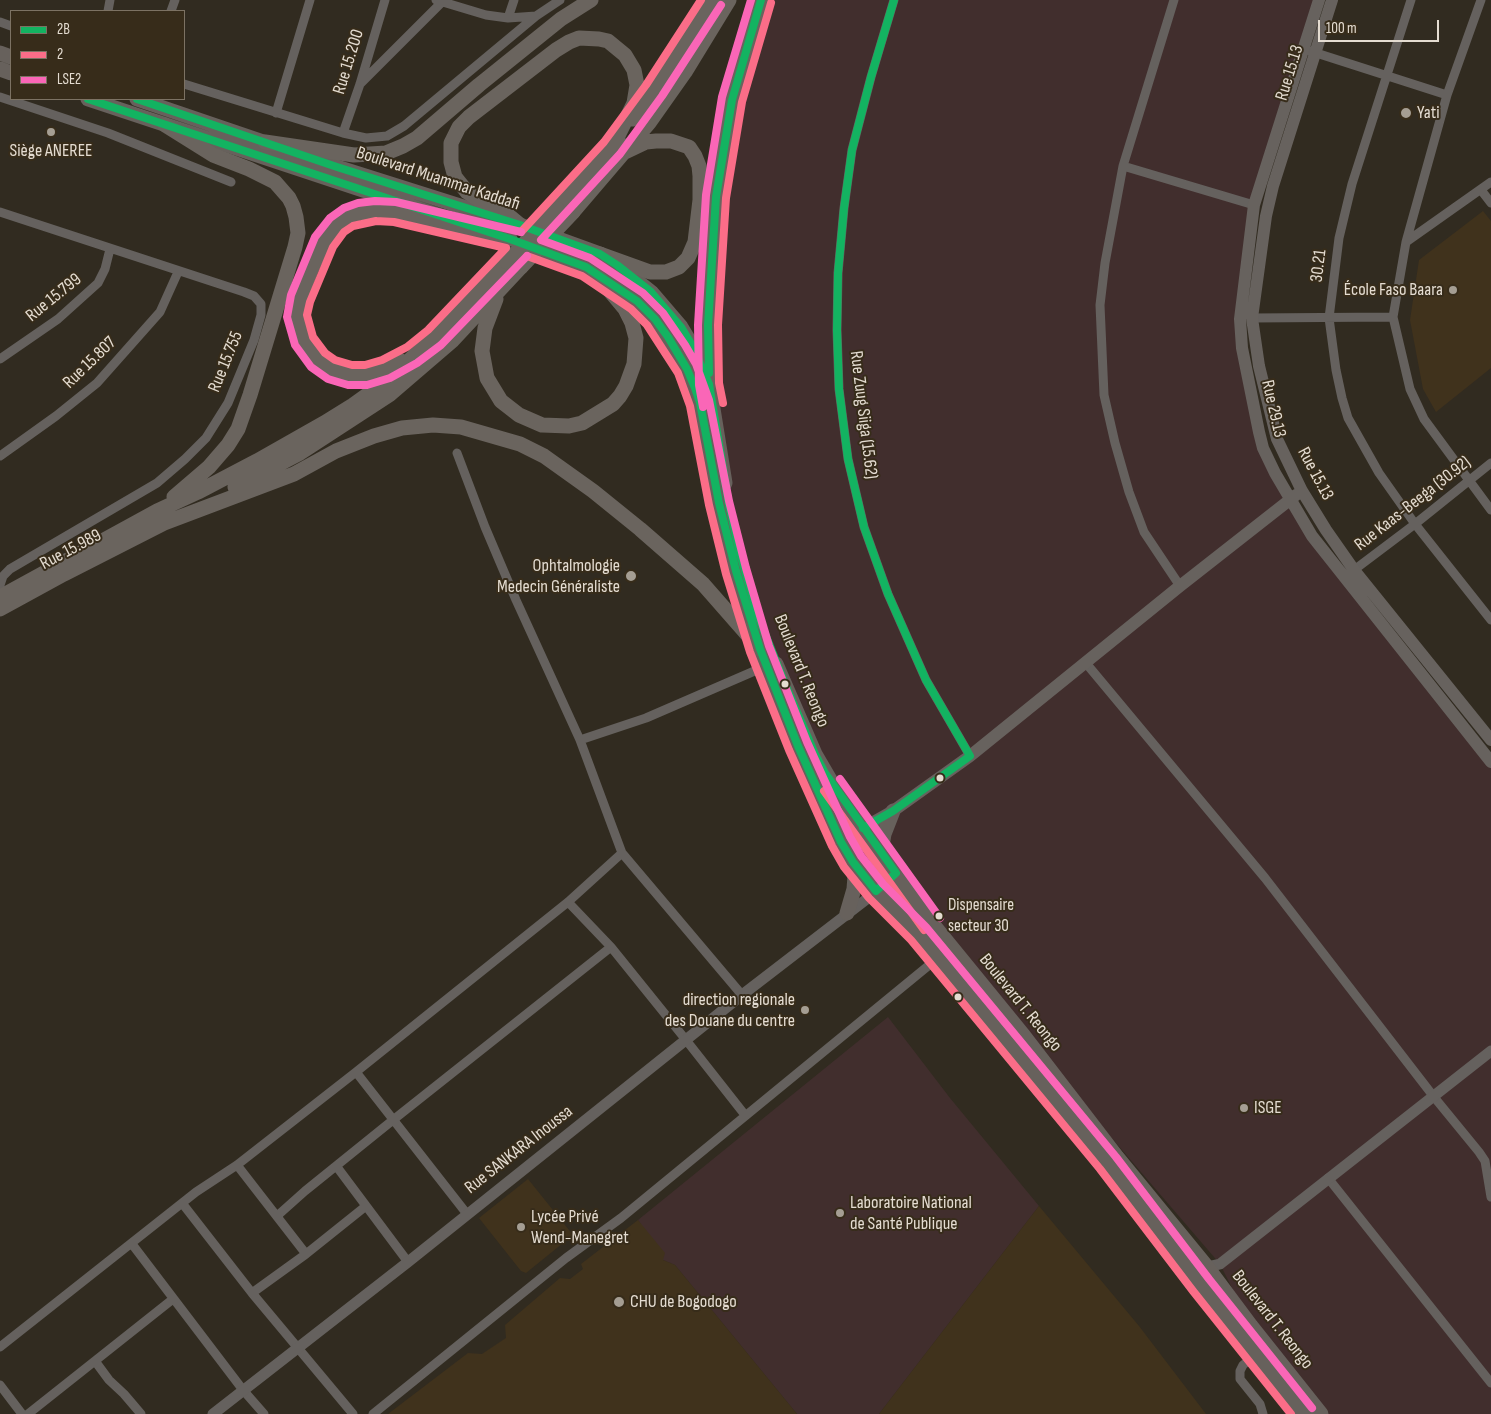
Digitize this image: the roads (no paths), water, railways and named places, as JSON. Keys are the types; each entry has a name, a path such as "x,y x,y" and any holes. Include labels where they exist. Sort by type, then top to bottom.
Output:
{"highway":[{"path":"265,142 354,155 386,153 403,146 417,138 479,85 561,20 591,0"},
{"path":"158,518 198,492 324,424 384,382 573,212 618,150 713,0"},
{"path":"595,273 625,309 632,323 636,338 634,364 626,386 612,404 582,423 569,426 542,426 519,415 501,401 487,378 482,351 485,328 494,302 514,264 557,209 649,123 685,72 729,0"},
{"path":"709,384 708,325 716,197 732,100 761,0"},
{"path":"520,225 467,192 456,177 451,162 451,143 459,127 469,117 568,42 579,38 608,41 624,54 634,70 637,85 634,103 618,150"},
{"path":"158,518 210,467 238,429 250,395 298,233 293,206 274,182 213,154 165,125"},
{"path":"600,254 650,272 666,272 679,267 688,258 695,242 700,200 700,176 699,166 689,148 671,141 656,141 618,150"},
{"path":"435,337 412,355 367,375 350,375 330,369 318,360 304,341 297,316 300,299 324,242 337,225 348,217 376,211 395,212 510,238"},
{"path":"0,601 158,518 300,453 389,395 453,340 502,288"},
{"path":"158,518 294,474 336,450 374,436 402,428 433,425 461,427 492,434 520,444 544,456 593,491 703,584 760,649"}],"main road":[{"name":"Rue 29.13","path":"1319,0 1308,51 1254,205 1240,319 1240,333 1248,381 1263,448 1289,500 1312,536 1491,762"},
{"name":"Rue 15.13","path":"1332,0 1308,51 1266,216 1252,318 1259,366 1276,439 1302,491 1326,530 1354,570 1491,740"},
{"name":"Boulevard Muammar Kaddafi","path":"91,100 510,238 569,260 595,273 637,301 655,319 687,369 700,403"},
{"name":"Boulevard Muammar Kaddafi","path":"140,100 520,225 600,254 617,264 651,292 682,327 693,347"},
{"name":"Boulevard T. Reongo","path":"693,347 709,384 728,505 758,616 814,754 836,790 931,922 1024,1036 1117,1157 1214,1269 1251,1326 1321,1414"},
{"name":"Boulevard T. Reongo","path":"700,403 719,503 736,572 760,649 798,746 841,842 853,862 876,891 918,933 1108,1163 1197,1280 1304,1414"},
{"path":"841,842 893,811 970,756 1180,586 1302,491"},
{"path":"882,856 884,834 893,811"},
{"path":"847,913 854,889 853,862"}],"street":[{"path":"276,113 310,0"},
{"name":"Rue 15.200","path":"343,133 385,0"},
{"path":"508,18 514,0"},
{"path":"185,84 343,133 366,138 387,136 404,126 536,16 560,0"},
{"name":"Rue Zuug Siiga (15.62)","path":"894,0 870,77 852,150 838,273 839,389 848,459 864,527 888,594 926,680 970,756"},
{"path":"1174,0 1123,166 1105,263 1100,305 1104,395 1115,443 1129,492 1144,532 1180,586"},
{"name":"30.21","path":"1411,0 1352,184 1339,238 1329,318 1336,370 1348,418 1378,473 1415,524 1491,620"},
{"path":"1481,0 1447,95 1406,242 1393,317 1410,389 1424,419 1491,510"},
{"path":"360,84 441,1 486,16 508,18 536,16"},
{"path":"1308,51 1447,95"},
{"path":"0,97 108,133 231,182"},
{"path":"1123,166 1254,205"},
{"path":"1406,242 1491,182"},
{"path":"1481,190 1491,203"},
{"name":"Rue 15.755","path":"0,212 178,272 244,292 254,296 261,304 261,315 254,340 228,403 206,438 157,483 10,569 3,576 0,585 0,601"},
{"name":"Rue 15.799","path":"0,359 58,319 98,283 105,269 110,249"},
{"name":"Rue 15.807","path":"0,456 56,416 97,382 160,312 178,272"},
{"path":"1252,318 1393,317"},
{"path":"457,453 485,527 516,600 580,740 622,853 742,995"},
{"name":"Rue Kaas-Beega (30.92)","path":"1354,570 1491,463"},
{"path":"1085,662 1265,878 1485,1161 1491,1197"},
{"path":"580,740 646,718 766,666"},
{"path":"0,1347 182,1203 237,1165 356,1072 568,902 622,853"},
{"name":"Rue SANKARA Inoussa","path":"212,1414 408,1262 742,995 876,891 896,873"},
{"path":"568,902 611,947 745,1115"},
{"path":"277,1216 393,1120 611,947"},
{"path":"373,1414 566,1258 621,1218 939,958"},
{"path":"1197,1280 1214,1269 1491,1051"},
{"path":"356,1072 467,1214"},
{"path":"237,1165 306,1254"},
{"path":"336,1167 408,1262"},
{"path":"1328,1178 1491,1382"},
{"path":"182,1203 297,1349 353,1414"},
{"path":"252,1293 306,1254 366,1206"},
{"path":"132,1244 172,1299 264,1414"},
{"path":"28,1414 172,1299"},
{"path":"1256,1355 1243,1364 1240,1371 1240,1379 1260,1404 1263,1414"},
{"path":"95,1361 109,1380 141,1414"},
{"path":"0,1385 22,1414"}],"place":[{"name":"Yati","path":"1406,113"},
{"name":"Siège ANEREE","path":"51,132"},
{"name":"École Faso Baara","path":"1453,290"},
{"name":"Ophtalmologie Medecin Généraliste","path":"631,576"},
{"name":"Dispensaire secteur 30","path":"939,916"},
{"name":"direction regionale des Douane du centre","path":"805,1010"},
{"name":"ISGE","path":"1244,1108"},
{"name":"Laboratoire National de Santé Publique","path":"840,1213"},
{"name":"Lycée Privé Wend-Manegret","path":"521,1227"},
{"name":"CHU de Bogodogo","path":"619,1302"}]}
